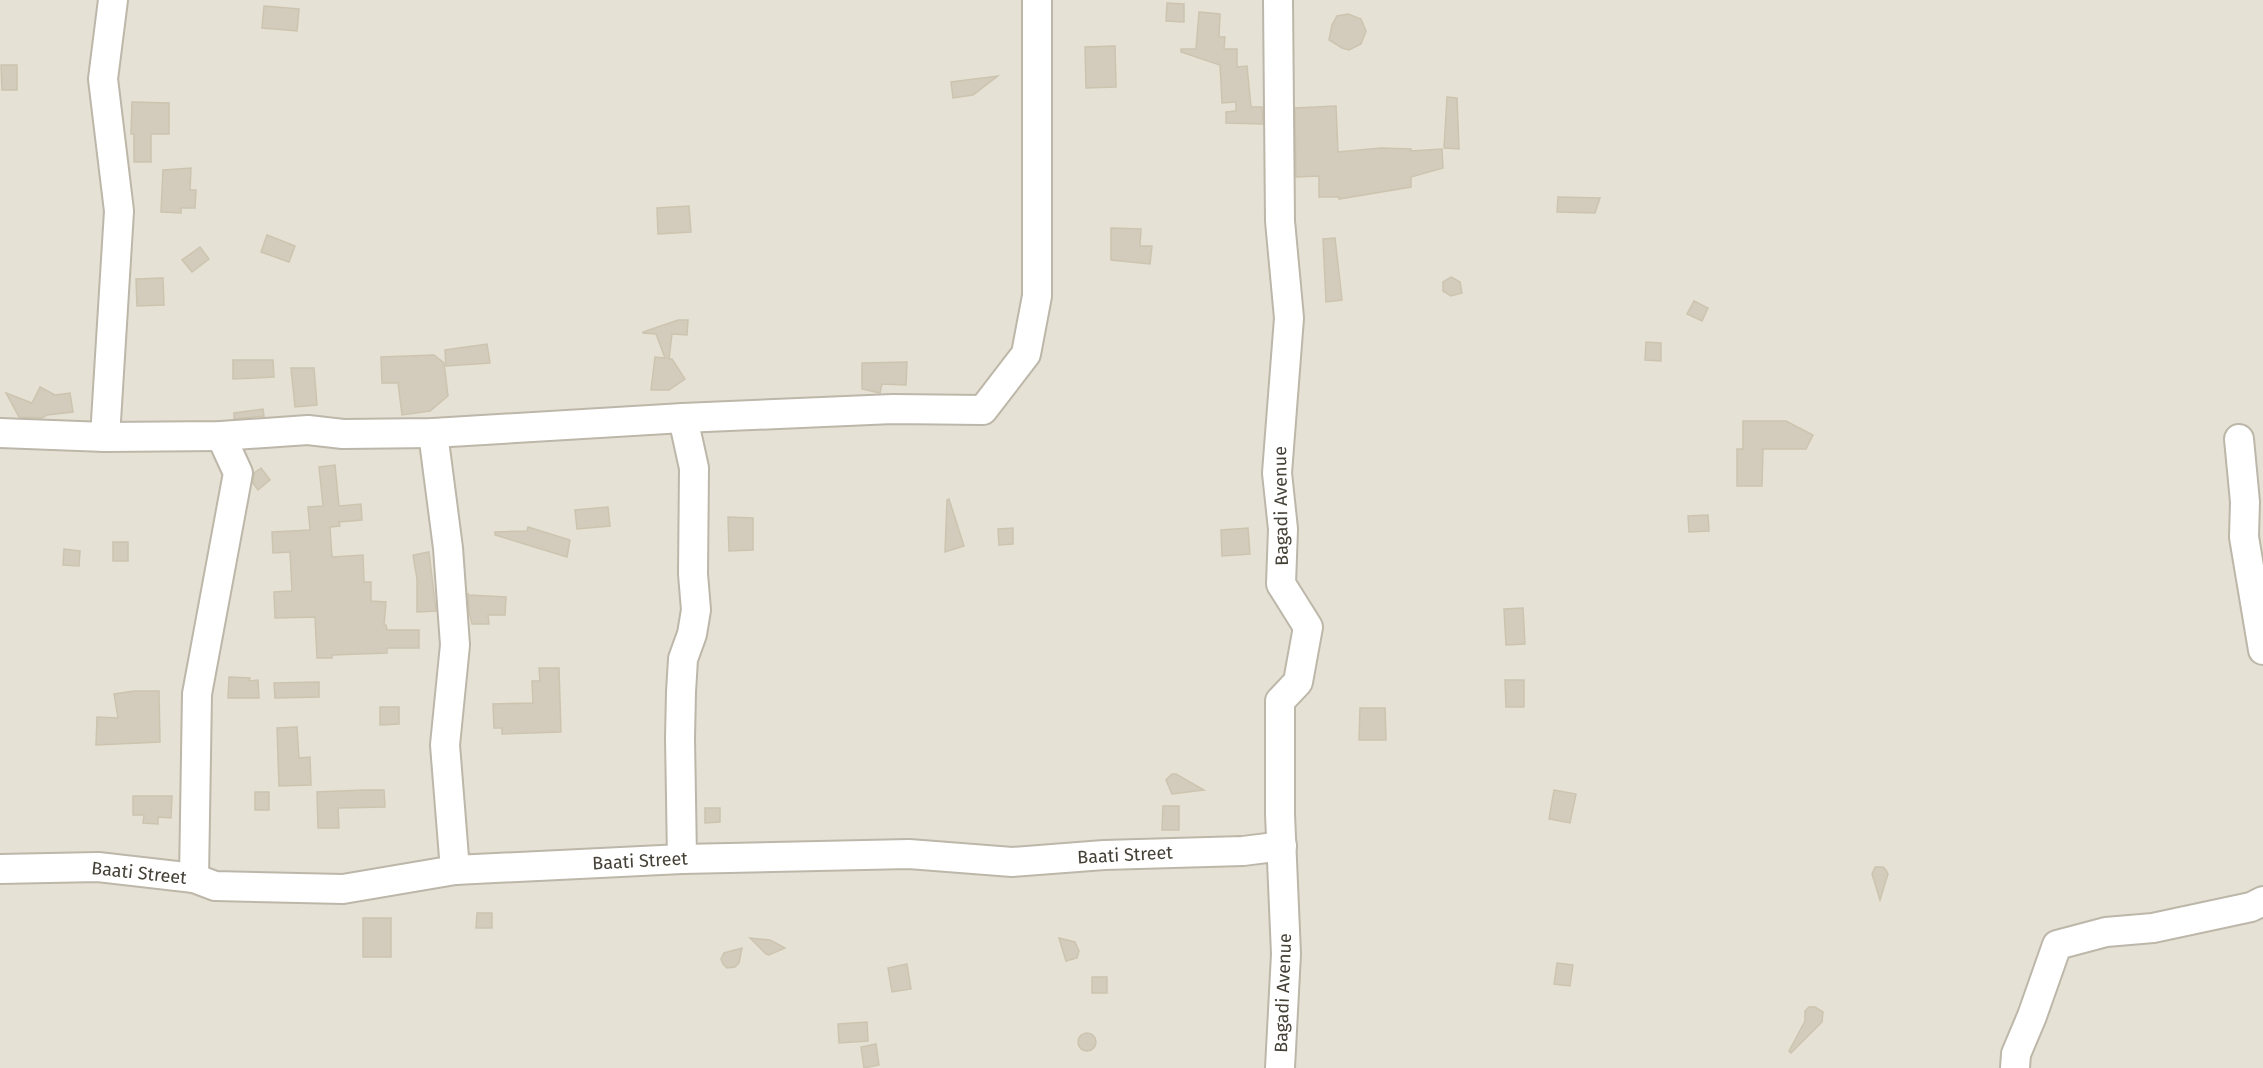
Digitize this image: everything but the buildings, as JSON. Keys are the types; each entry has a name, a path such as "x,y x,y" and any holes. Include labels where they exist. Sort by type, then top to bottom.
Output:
{"street":[{"path":"105,437 118,211 103,79 112,0"},
{"path":"0,434 105,437 221,436 308,430 343,435 433,433 683,418 893,409 983,410 1026,354 1037,296 1037,0"},
{"name":"Bagadi Avenue","path":"1278,0 1280,221 1289,318 1277,472 1283,529 1281,584 1308,627 1298,682 1280,701 1286,954 1280,1068"},
{"path":"682,859 681,692 683,659 692,634 696,610 693,557 694,468 683,418"},
{"path":"433,433 448,548 455,645 444,745 455,870"},
{"path":"194,878 197,694 238,473 221,436"},
{"path":"2239,439 2245,502 2244,537 2263,650"},
{"name":"Baati Street","path":"0,869 98,867 194,878 214,886 343,889 455,870 682,859 909,854 1011,862 1282,846"},
{"path":"2015,1068 2016,1054 2057,945 2106,932 2153,928 2251,907 2263,901"}],"shaded area":[{"path":"0,0 2263,0 2263,1068 0,1068"}]}
